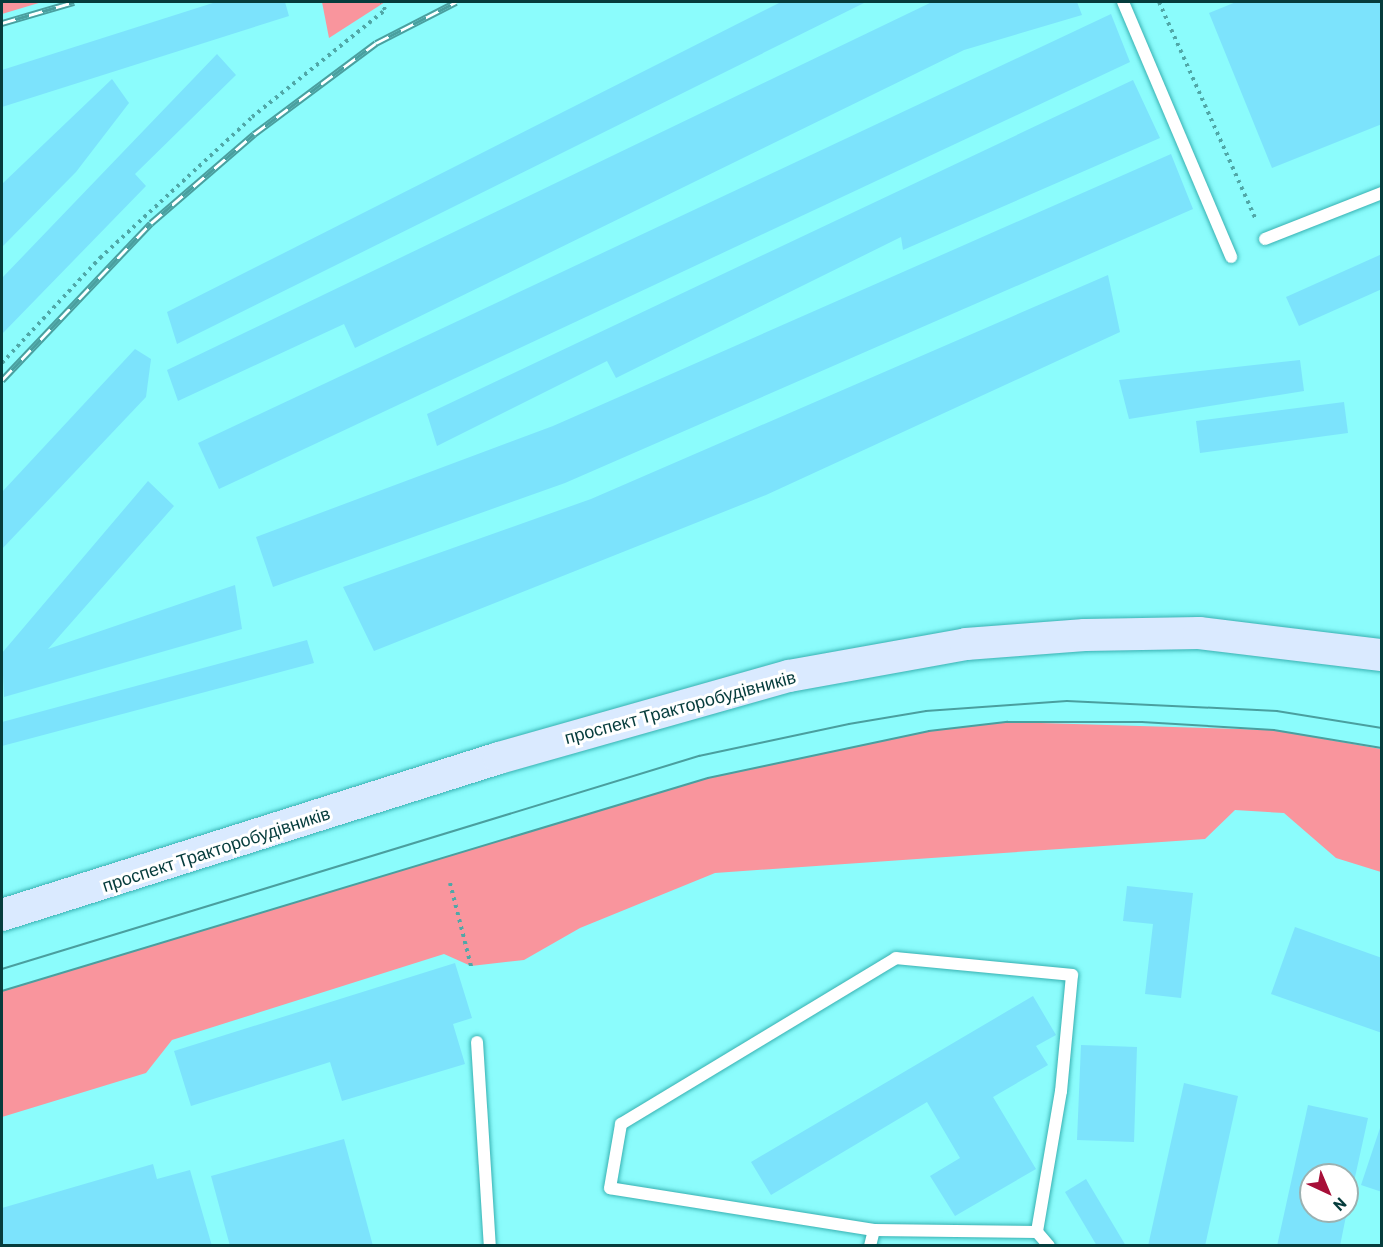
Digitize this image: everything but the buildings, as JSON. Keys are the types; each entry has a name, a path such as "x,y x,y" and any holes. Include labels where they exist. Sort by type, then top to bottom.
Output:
{"main road":[{"name":"проспект Тракторобудівників","path":"2,915 499,758 800,674 966,644 1085,635 1199,633 1382,655"}],"lane":[{"path":"1123,2 1231,257"},
{"path":"1264,239 1382,193"},
{"path":"1037,1232 1061,1091 1072,975 896,958 621,1124 610,1188 873,1230 1037,1232 1049,1245"},
{"path":"477,1042 490,1245"},
{"path":"870,1245 873,1230"}],"path":[{"path":"2,363 100,258 252,117 385,10 382,2"},
{"path":"1159,2 1264,239"},
{"path":"450,883 471,966"}],"shaded area":[{"path":"2,2 42,2 2,14"},
{"path":"322,2 385,2 329,38"},
{"path":"1007,722 1274,730 1381,749 1381,872 1336,858 1284,813 1235,810 1205,839 715,873 580,928 524,960 471,966 444,954 172,1040 146,1073 2,1117 2,991 708,778 929,731"}],"tram line":[{"path":"2,969 699,756 849,724 926,711 1067,701 1277,711 1382,728"},
{"path":"2,991 708,778 929,731 1007,722 1142,722 1274,730 1382,748"}],"railway":[{"path":"2,23 74,2"},
{"path":"2,380 151,223 254,134 376,43 456,2"}]}
